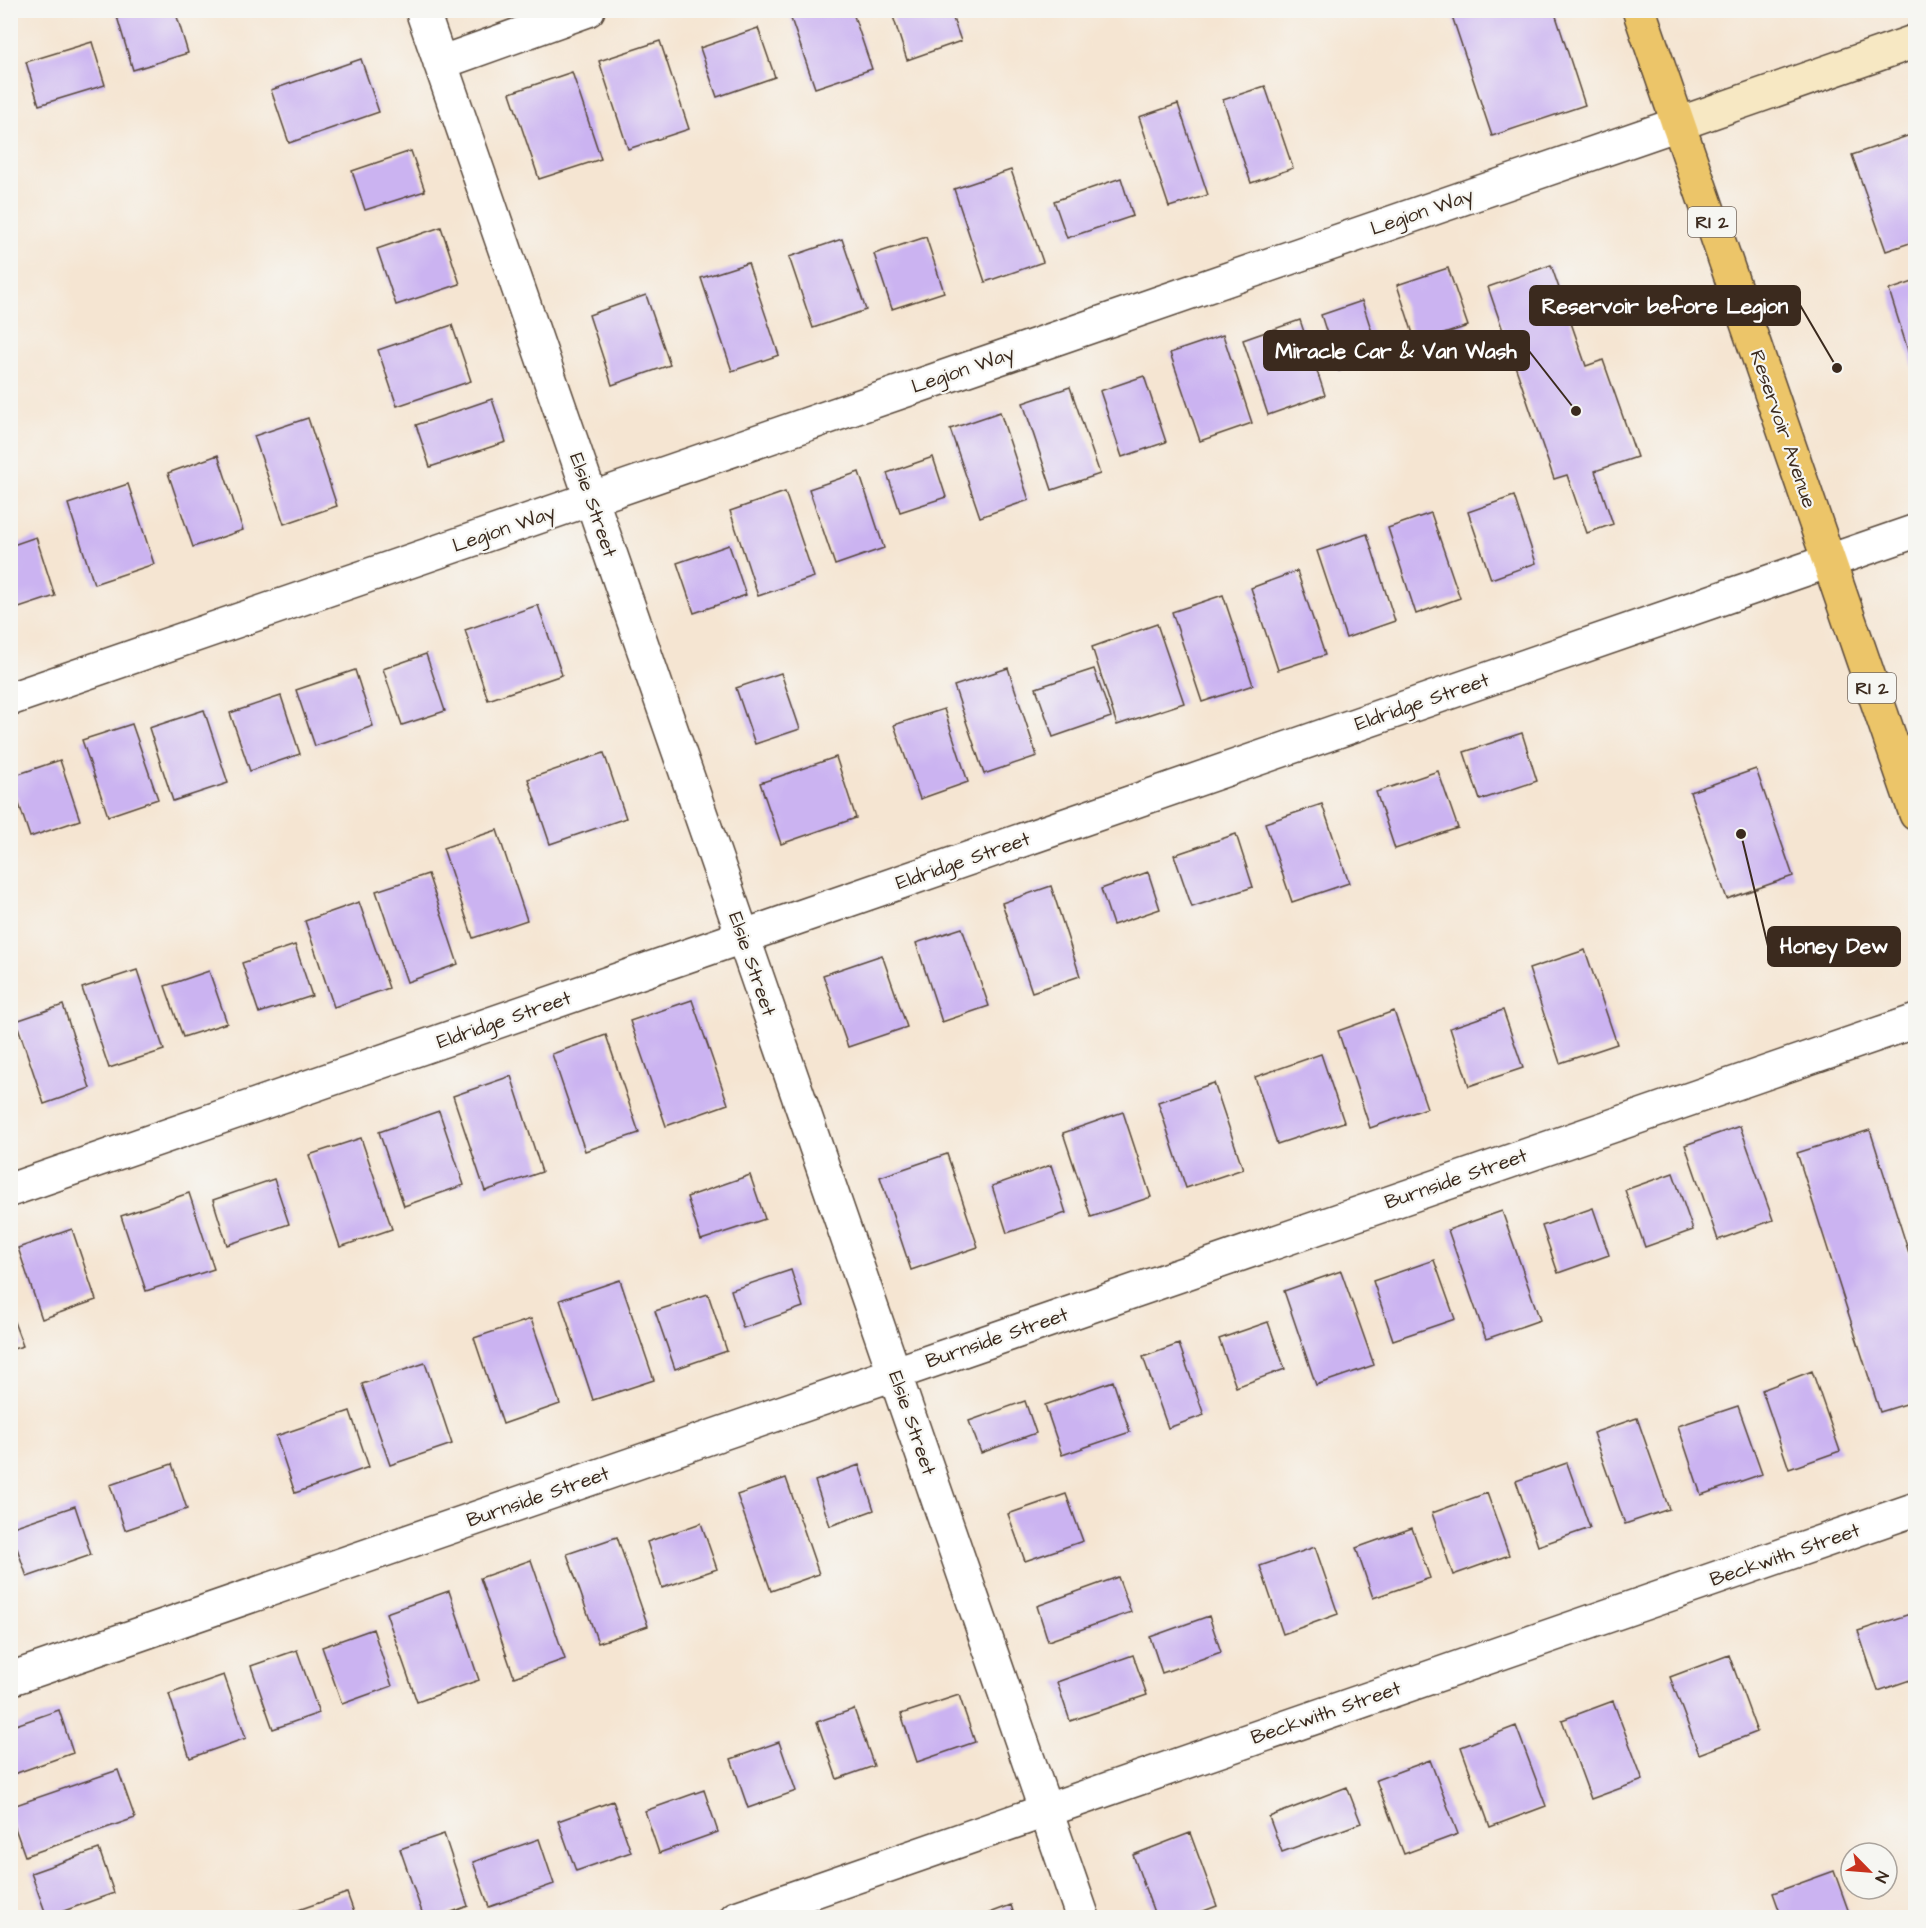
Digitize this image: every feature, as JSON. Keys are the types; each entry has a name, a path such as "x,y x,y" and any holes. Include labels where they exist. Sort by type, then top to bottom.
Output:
{"main road":[{"name":"Reservoir Avenue","path":"1639,10 1916,814"}],"street":[{"name":"Elsie Street","path":"422,10 1083,1917"},
{"path":"440,63 588,10"},
{"name":"Legion Way","path":"10,699 1916,41"},
{"name":"Eldridge Street","path":"10,1190 1916,531"},
{"name":"Burnside Street","path":"10,1679 1916,1021"},
{"name":"Beckwith Street","path":"736,1917 1916,1509"}],"building":[{"path":"115,10 175,10 188,53 133,70"},
{"path":"788,10 852,10 872,69 815,88"},
{"path":"891,10 950,10 961,41 907,60"},
{"path":"1450,10 1554,10 1585,105 1492,136"},
{"path":"758,28 775,77 717,97 700,48"},
{"path":"660,41 689,129 628,149 599,61"},
{"path":"92,42 105,85 39,105 26,62"},
{"path":"361,59 379,112 289,143 271,90"},
{"path":"572,72 601,159 539,179 510,93"},
{"path":"1265,86 1293,168 1251,183 1223,100"},
{"path":"1178,104 1208,195 1169,207 1139,117"},
{"path":"1916,133 1916,241 1886,251 1852,155"},
{"path":"411,151 425,191 365,210 352,171"},
{"path":"1011,170 1043,262 985,282 954,189"},
{"path":"1121,178 1133,216 1067,238 1054,201"},
{"path":"441,227 460,284 396,305 377,249"},
{"path":"926,237 944,292 892,309 874,254"},
{"path":"842,239 866,310 813,328 789,257"},
{"path":"748,263 779,355 732,371 701,278"},
{"path":"1551,265 1586,366 1603,360 1637,457 1595,471 1613,524 1587,533 1567,475 1554,479 1488,287"},
{"path":"1448,268 1468,326 1416,343 1397,285"},
{"path":"1916,281 1916,373 1915,373 1889,290"},
{"path":"646,295 670,365 612,385 589,315"},
{"path":"1362,301 1380,357 1339,371 1321,315"},
{"path":"1300,320 1325,395 1268,415 1243,340"},
{"path":"452,325 471,381 397,406 378,350"},
{"path":"1223,335 1252,423 1200,441 1170,353"},
{"path":"1144,376 1166,442 1122,457 1100,391"},
{"path":"1070,387 1100,474 1052,490 1023,403"},
{"path":"492,399 506,442 430,467 416,425"},
{"path":"1000,412 1029,500 980,517 950,429"},
{"path":"308,418 337,506 284,524 254,436"},
{"path":"218,455 243,530 193,547 168,473"},
{"path":"933,457 946,497 900,512 887,473"},
{"path":"859,472 884,548 835,565 809,489"},
{"path":"128,484 154,564 94,584 68,504"},
{"path":"785,492 814,577 758,596 730,511"},
{"path":"1514,496 1536,563 1491,579 1468,512"},
{"path":"1431,513 1460,598 1416,614 1388,528"},
{"path":"1367,534 1395,621 1346,638 1317,551"},
{"path":"36,537 55,596 10,611 10,546"},
{"path":"729,545 746,595 694,613 677,563"},
{"path":"1297,571 1325,655 1278,670 1251,588"},
{"path":"1223,595 1253,685 1202,702 1172,612"},
{"path":"538,605 562,675 488,700 465,630"},
{"path":"1157,624 1184,703 1117,725 1092,647"},
{"path":"426,654 445,711 402,725 383,669"},
{"path":"1008,668 1037,756 984,774 954,686"},
{"path":"1094,669 1111,717 1053,737 1036,688"},
{"path":"355,670 373,726 315,746 296,690"},
{"path":"781,673 800,729 755,744 736,688"},
{"path":"281,696 300,754 250,771 230,713"},
{"path":"944,709 968,782 920,799 894,725"},
{"path":"204,710 228,783 173,801 149,728"},
{"path":"132,724 158,799 108,816 82,740"},
{"path":"1522,733 1537,781 1480,800 1464,752"},
{"path":"604,753 626,818 550,844 528,779"},
{"path":"836,757 856,818 781,844 760,783"},
{"path":"60,760 80,820 30,837 10,777"},
{"path":"1756,769 1793,876 1727,899 1690,792"},
{"path":"1438,771 1458,828 1395,849 1376,792"},
{"path":"1322,804 1349,883 1292,902 1265,823"},
{"path":"497,830 527,920 473,938 443,848"},
{"path":"1236,834 1253,887 1192,907 1174,855"},
{"path":"10,848 15,861 10,863"},
{"path":"1148,872 1160,909 1113,925 1101,889"},
{"path":"428,874 458,964 407,982 376,891"},
{"path":"1051,886 1080,976 1032,992 1002,903"},
{"path":"359,902 389,988 334,1007 305,921"},
{"path":"962,928 989,1006 942,1022 916,943"},
{"path":"295,945 312,996 259,1013 242,963"},
{"path":"1585,950 1617,1044 1560,1063 1529,969"},
{"path":"882,955 907,1027 848,1047 823,975"},
{"path":"137,970 164,1050 109,1068 82,988"},
{"path":"209,971 227,1023 183,1037 165,986"},
{"path":"692,1000 728,1104 666,1126 630,1021"},
{"path":"63,1005 90,1088 44,1104 16,1021"},
{"path":"1503,1010 1523,1068 1469,1086 1450,1028"},
{"path":"1394,1011 1427,1108 1370,1128 1338,1031"},
{"path":"606,1035 639,1133 585,1151 552,1054"},
{"path":"1321,1054 1344,1122 1277,1144 1255,1077"},
{"path":"511,1076 542,1172 485,1191 453,1096"},
{"path":"1214,1083 1243,1169 1186,1188 1158,1102"},
{"path":"439,1111 464,1185 404,1206 379,1132"},
{"path":"1123,1112 1151,1197 1091,1217 1063,1133"},
{"path":"1740,1126 1773,1220 1718,1240 1685,1145"},
{"path":"1870,1130 1916,1275 1916,1401 1880,1412 1797,1153"},
{"path":"361,1138 392,1229 340,1247 309,1155"},
{"path":"947,1154 978,1247 911,1270 880,1177"},
{"path":"1051,1165 1066,1213 1007,1233 992,1186"},
{"path":"1673,1173 1693,1230 1645,1247 1625,1190"},
{"path":"750,1175 765,1219 701,1240 687,1197"},
{"path":"274,1179 289,1224 227,1245 213,1200"},
{"path":"189,1193 214,1269 146,1291 121,1216"},
{"path":"1593,1208 1609,1255 1558,1273 1542,1226"},
{"path":"1502,1211 1540,1320 1486,1339 1448,1230"},
{"path":"72,1229 96,1300 42,1319 18,1248"},
{"path":"1434,1260 1455,1319 1393,1340 1373,1281"},
{"path":"791,1270 803,1307 743,1328 731,1290"},
{"path":"1341,1271 1374,1365 1316,1385 1284,1291"},
{"path":"620,1280 654,1380 593,1400 560,1300"},
{"path":"708,1294 727,1351 675,1369 655,1311"},
{"path":"10,1311 23,1346 10,1350"},
{"path":"531,1319 560,1404 503,1424 474,1338"},
{"path":"1268,1322 1285,1369 1236,1387 1219,1339"},
{"path":"1179,1344 1204,1415 1168,1428 1143,1357"},
{"path":"425,1363 452,1444 390,1465 362,1384"},
{"path":"1812,1371 1840,1451 1789,1469 1762,1390"},
{"path":"1113,1381 1130,1432 1062,1455 1045,1405"},
{"path":"1025,1401 1036,1433 981,1453 969,1421"},
{"path":"1738,1406 1762,1474 1701,1495 1678,1426"},
{"path":"350,1411 369,1467 295,1493 276,1436"},
{"path":"1637,1418 1669,1509 1625,1524 1593,1433"},
{"path":"1567,1463 1590,1528 1538,1546 1516,1481"},
{"path":"172,1464 187,1509 125,1530 110,1485"},
{"path":"859,1465 874,1510 830,1526 815,1481"},
{"path":"786,1478 819,1574 771,1591 737,1495"},
{"path":"1487,1493 1509,1555 1453,1575 1432,1513"},
{"path":"1066,1494 1083,1541 1025,1561 1008,1514"},
{"path":"75,1506 91,1555 27,1577 10,1528"},
{"path":"701,1523 717,1569 662,1588 647,1542"},
{"path":"1412,1528 1430,1578 1373,1598 1356,1548"},
{"path":"617,1537 648,1626 598,1643 567,1554"},
{"path":"1315,1547 1338,1614 1283,1634 1260,1566"},
{"path":"531,1560 565,1659 514,1677 480,1578"},
{"path":"1118,1577 1131,1612 1048,1641 1037,1606"},
{"path":"449,1591 479,1680 417,1702 386,1613"},
{"path":"1916,1612 1916,1678 1878,1691 1858,1631"},
{"path":"1209,1616 1221,1652 1162,1673 1150,1637"},
{"path":"373,1629 392,1686 342,1704 322,1647"},
{"path":"297,1650 319,1713 273,1729 251,1666"},
{"path":"1133,1655 1147,1695 1070,1721 1057,1682"},
{"path":"1729,1655 1757,1732 1699,1754 1670,1677"},
{"path":"224,1675 246,1738 190,1758 169,1694"},
{"path":"959,1695 975,1742 917,1762 901,1714"},
{"path":"1613,1701 1643,1780 1591,1799 1562,1720"},
{"path":"854,1709 874,1766 837,1779 817,1722"},
{"path":"59,1710 73,1753 14,1774 10,1764 10,1727"},
{"path":"1516,1726 1546,1806 1490,1827 1461,1747"},
{"path":"779,1742 796,1791 748,1808 731,1759"},
{"path":"1430,1760 1458,1834 1404,1854 1376,1780"},
{"path":"118,1770 135,1818 25,1856 10,1814 10,1807"},
{"path":"1347,1787 1361,1823 1282,1852 1269,1817"},
{"path":"704,1790 718,1832 659,1853 645,1811"},
{"path":"613,1801 631,1852 576,1871 558,1821"},
{"path":"1190,1833 1217,1906 1185,1918 1156,1918 1133,1855"},
{"path":"444,1834 468,1906 436,1918 424,1918 400,1849"},
{"path":"539,1839 554,1884 489,1907 473,1862"},
{"path":"99,1849 114,1893 47,1917 31,1873"},
{"path":"1834,1871 1839,1885 1839,1901 1845,1901 1851,1918 1782,1918 1773,1893"},
{"path":"347,1893 356,1918 278,1917"},
{"path":"1011,1905 1015,1918 979,1918 979,1917"}],"place":[{"name":"Reservoir before Legion","path":"1837,368"},
{"name":"Miracle Car & Van Wash","path":"1576,411"},
{"name":"Honey Dew","path":"1741,834"}]}
